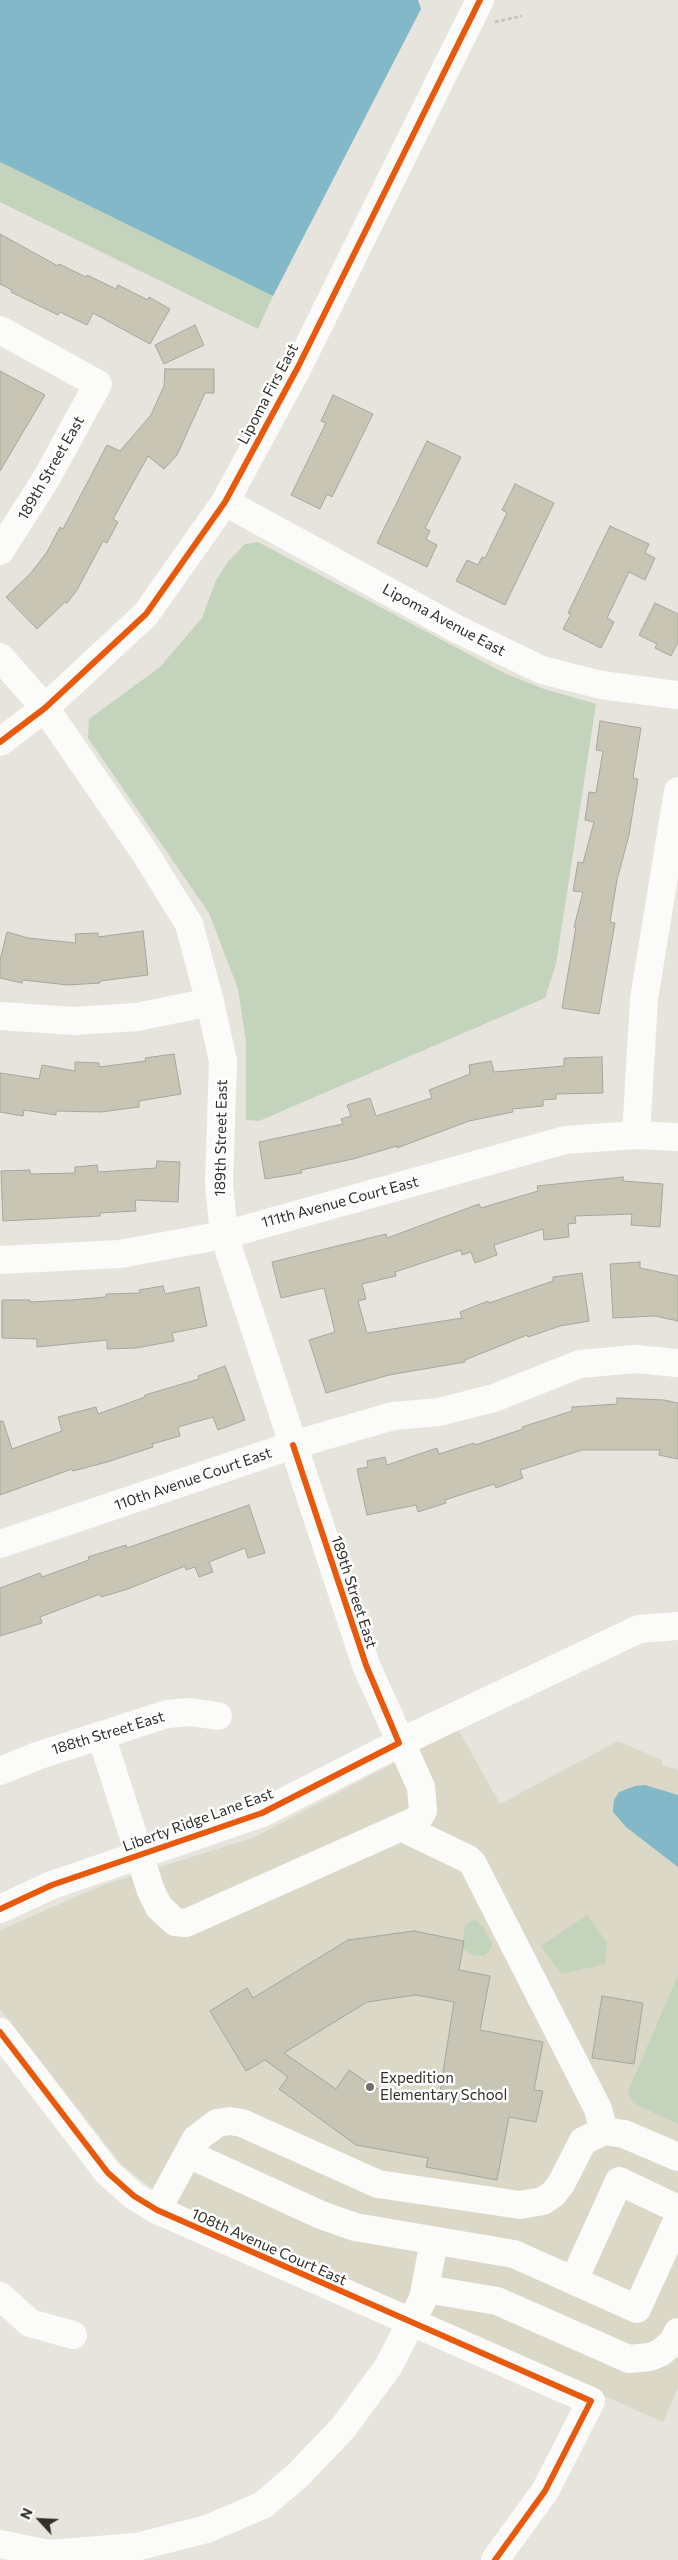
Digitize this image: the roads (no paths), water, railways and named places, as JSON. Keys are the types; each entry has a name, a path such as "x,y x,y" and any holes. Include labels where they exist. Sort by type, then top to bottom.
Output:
{"street":[{"name":"Lipoma Firs East","path":"0,742 44,708 146,614 225,502 298,367 480,0"},
{"name":"189th Street East","path":"0,330 98,384 46,480 0,551"},
{"name":"Lipoma Avenue East","path":"225,502 457,629 542,670 601,685 678,695"},
{"name":"189th Street East","path":"0,657 44,708 145,853 189,924 210,1002 222,1062 219,1184 224,1235 366,1665 399,1743 421,1788 424,1801 423,1811 417,1820 402,1827 186,1923 175,1922 159,1907 140,1856 100,1734"},
{"path":"636,1135 644,999 668,913 678,791"},
{"path":"0,1016 74,1021 137,1017 210,1002"},
{"name":"111th Avenue Court East","path":"0,1260 120,1254 224,1235 565,1140 636,1135 678,1137"},
{"name":"110th Avenue Court East","path":"0,1544 293,1445 393,1416 439,1412 494,1398 580,1364 636,1359 678,1363"},
{"name":"Liberty Ridge Lane East","path":"0,1909 52,1886 262,1813 399,1743 639,1629 678,1626"},
{"name":"188th Street East","path":"0,1771 100,1734 167,1714 190,1712 218,1716"},
{"path":"402,1827 468,1859 473,1864 598,2109 604,2131"},
{"name":"108th Avenue Court East","path":"5,2048 108,2173 134,2196 157,2210 590,2401 545,2491 495,2560"},
{"path":"157,2210 196,2139 205,2130 217,2123 230,2121 242,2123 378,2184 530,2204 543,2201 553,2194 561,2184 583,2141 604,2131 624,2134 678,2157"},
{"path":"188,2154 321,2215 355,2227 514,2254 637,2309 678,2219"},
{"path":"574,2280 619,2181 678,2209"},
{"path":"0,2544 49,2554 136,2547 207,2529 263,2505 298,2476 343,2428 388,2367 412,2323 426,2289 434,2241"},
{"path":"426,2289 497,2301 629,2359 650,2357 660,2353 672,2343 678,2332"},
{"path":"0,2296 30,2323 73,2335"}],"water":[{"path":"0,0 418,0 421,9 273,296 0,162"},
{"path":"645,1785 678,1795 678,1867 626,1827 613,1812 614,1800 619,1792 635,1786"}],"place":[{"name":"Expedition Elementary School","path":"370,2087"}]}
